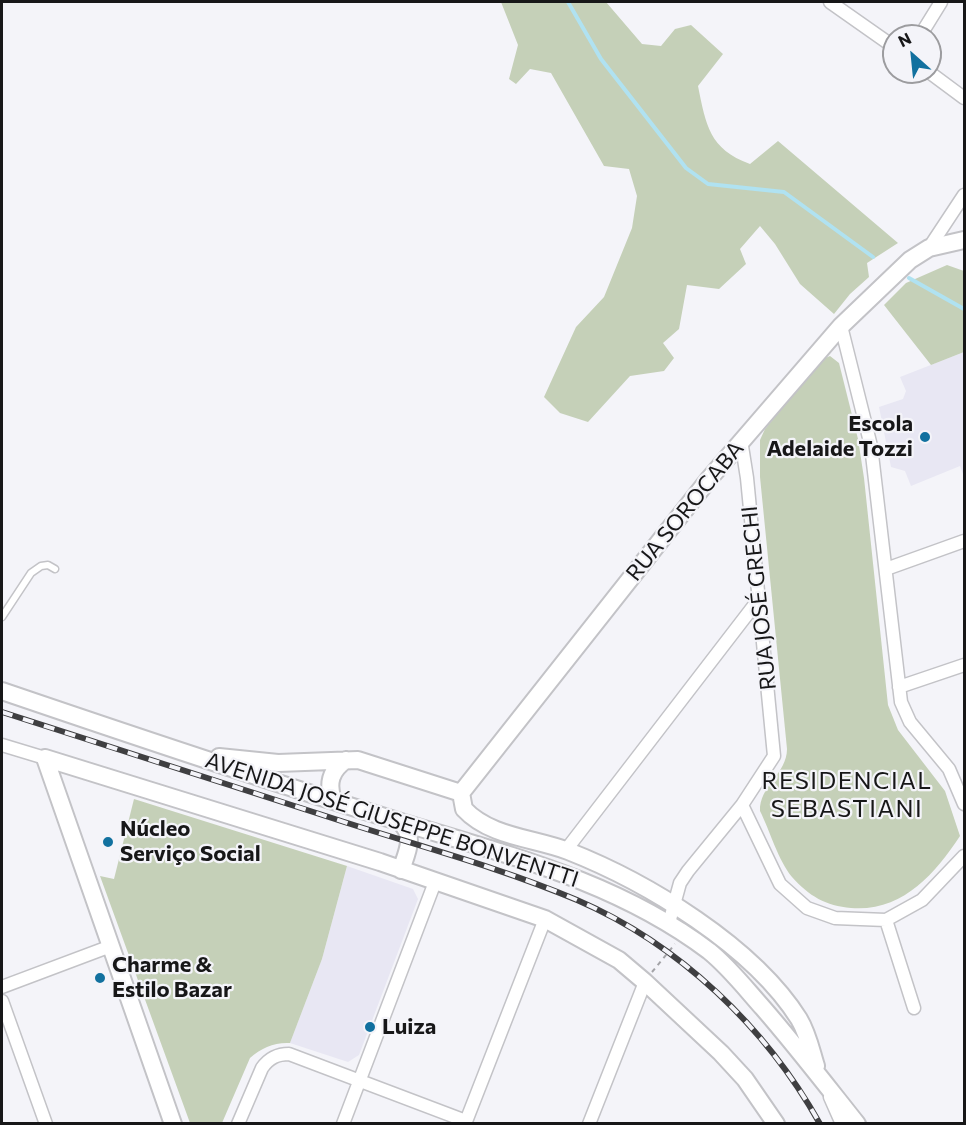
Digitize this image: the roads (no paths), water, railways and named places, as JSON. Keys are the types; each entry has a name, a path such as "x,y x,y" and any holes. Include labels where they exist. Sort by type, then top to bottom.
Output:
{"street":[{"path":"830,2 882,38"},
{"path":"927,24 941,2"},
{"path":"942,82 964,98"},
{"path":"929,248 964,195"},
{"name":"RUA SOROCABA","path":"438,832 458,827 462,801 741,440 841,326 910,260 929,248 964,240"},
{"path":"841,326 871,446 899,687 904,712 962,786 964,804"},
{"name":"RUA JOSÉ GRECHI","path":"741,440 774,756 742,805"},
{"path":"886,569 964,541"},
{"path":"566,850 759,599"},
{"path":"899,687 964,665"},
{"path":"2,691 185,754"},
{"path":"2,745 401,870 545,919 619,960 645,982 721,1053 744,1079 776,1124"},
{"name":"AVENIDA JOSÉ GIUSEPPE BONVENTTI","path":"185,754 278,763 346,760 369,762 462,801 485,826 566,850 610,869 673,904 742,955 791,1008 808,1039 821,1079"},
{"name":"AVENIDA JOSÉ GIUSEPPE BONVENTTI","path":"185,754 438,832 601,888 669,923 712,954 737,979 857,1124"},
{"path":"45,758 173,1124"},
{"path":"333,800 331,777 333,771 346,760"},
{"path":"669,923 680,883 688,870 742,805 780,884 807,908 835,918 886,920 922,900 964,856"},
{"path":"400,822 408,831 410,842 401,870"},
{"path":"410,842 438,832"},
{"path":"343,1124 435,882"},
{"path":"238,1124 262,1068 267,1062 281,1054 289,1054 360,1080 465,1122 545,919"},
{"path":"886,920 914,1008"},
{"path":"2,987 111,946"},
{"path":"589,1124 645,982"},
{"path":"2,1001 46,1124"},
{"path":"821,1079 842,1124"}],"lane":[{"path":"2,617 36,569 48,565 55,569"}],"waterway":[{"path":"568,2 601,59 686,168 708,184 784,192 873,257"},
{"path":"909,278 964,309"}],"railway":[{"path":"2,712 487,867 547,888 615,918 684,965 746,1022 774,1054 820,1124"}],"place":[{"name":"Escola Adelaide Tozzi","path":"925,437"},
{"name":"Núcleo Serviço Social","path":"108,842"},
{"name":"Charme & Estilo Bazar","path":"100,978"},
{"name":"Luiza","path":"370,1027"}],"district":[{"name":"RESIDENCIAL SEBASTIANI","path":"847,795"}]}
